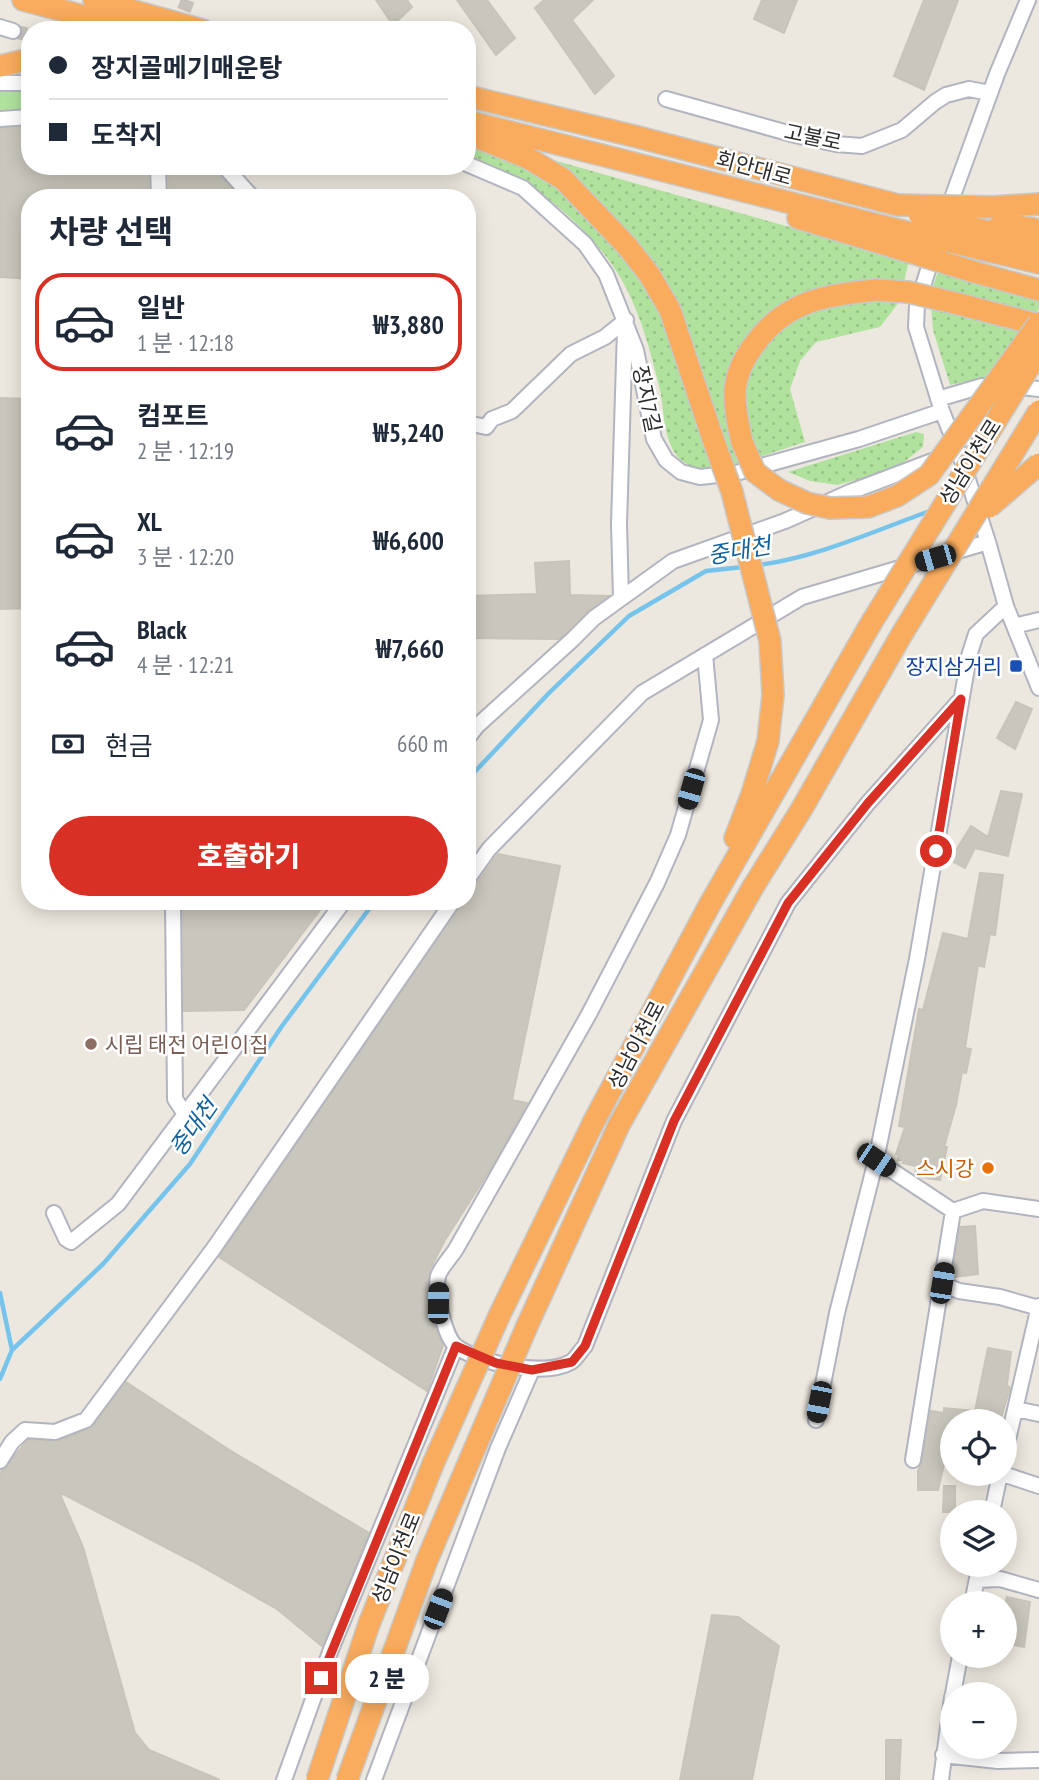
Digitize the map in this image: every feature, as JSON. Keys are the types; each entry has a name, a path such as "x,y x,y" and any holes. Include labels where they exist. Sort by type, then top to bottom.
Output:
{"highway":[{"path":"23,0 102,21"},
{"path":"94,0 170,21"},
{"path":"135,0 205,21"},
{"path":"0,66 21,61"},
{"name":"회안대로","path":"476,98 648,139 985,227"},
{"path":"476,123 891,237 971,271 1039,290"},
{"path":"476,137 528,158 563,178 627,246 649,274 670,310 732,492 770,641 773,695 768,741 752,794 709,904"},
{"path":"985,227 1039,204"},
{"path":"891,237 985,227 1039,230"},
{"path":"985,227 1039,246"},
{"path":"985,227 1039,263"},
{"path":"876,290 908,292 1039,324 929,475 897,496 868,507 830,508 807,503 779,490 755,471 742,442 736,416 735,388 744,358 766,328 796,306 836,294 876,290"},
{"name":"성남이천로","path":"317,1780 369,1624 433,1464 500,1314 594,1121 709,904 870,625 1039,351"},
{"name":"성남이천로","path":"347,1780 427,1560 527,1326 619,1125 753,887 801,810 902,634 1039,411"},
{"path":"974,519 1039,464"}],"street":[{"path":"1028,0 990,93 923,281 917,305 916,327 988,542 1006,606 1039,688"},
{"path":"0,83 21,83"},
{"name":"고불로","path":"666,99 836,145 862,146 902,130 946,95 969,89 990,93"},
{"path":"0,119 21,118"},
{"name":"장지7길","path":"476,168 523,188 585,244 606,274 636,350 654,439 666,460 681,472 700,477 736,473 859,439 982,386 1039,389"},
{"path":"232,175 245,189"},
{"path":"476,425 486,427 492,419 512,411 571,354 605,337 626,320"},
{"path":"621,598 619,524 626,320"},
{"path":"476,727 594,618 673,561 785,521 850,492 960,456"},
{"path":"476,867 489,849 642,694 802,597 988,542"},
{"path":"816,1420 837,1313 876,1160 919,948 969,656 976,634 1006,606"},
{"path":"1014,626 1039,620"},
{"path":"705,655 710,720 678,835 657,883 589,1014 456,1249 438,1275 438,1303 456,1346 496,1363 532,1370 572,1362 585,1346 674,1121 788,903 868,803 961,699"},
{"path":"173,910 175,1099 185,1114"},
{"path":"54,1213 66,1238 71,1242 118,1204 337,910"},
{"path":"0,1461 12,1442 25,1430 55,1432 86,1420 214,1248 447,910"},
{"path":"876,1160 953,1211"},
{"path":"953,1211 983,1200 1039,1209"},
{"path":"913,1460 953,1211"},
{"path":"942,1283 959,1291 1000,1297 1039,1307 1034,1355 1016,1409"},
{"path":"284,1780 330,1652 456,1346"},
{"path":"374,1780 498,1448 532,1370"},
{"path":"1017,1409 1039,1414"},
{"path":"1017,1479 1039,1486"},
{"path":"975,1591 978,1577"},
{"path":"977,1580 1000,1579 1039,1590"},
{"path":"942,1780 943,1759"},
{"path":"987,1759 1039,1760"}],"green space":[{"path":"21,74 21,128 0,129 0,78"},
{"path":"476,146 508,157 553,184 592,215 658,302 698,413 712,471 686,464 671,445 645,335 618,273 599,247 563,211 531,186 476,161"},
{"path":"532,154 909,261 904,281 874,278 823,288 746,346 735,446 741,467 730,468 673,303"},
{"path":"939,269 1039,297 1039,309 1035,316 933,286"},
{"path":"848,296 900,301 880,327 816,342 800,361 790,389 805,442 759,457 746,422 744,400 745,389 759,353 773,333 789,321"},
{"path":"931,306 1027,328 993,376 950,385 933,330"},
{"path":"916,432 924,434 923,447 894,470 837,485 810,481 788,472"}],"building":[{"path":"376,0 407,0 412,7 397,21 390,21"},
{"path":"457,0 487,0 515,38 496,55 476,27 476,21 472,21"},
{"path":"544,0 593,0 572,20 614,76 595,94 535,8"},
{"path":"762,0 797,0 784,33 754,19"},
{"path":"924,0 958,0 924,90 894,76"},
{"path":"21,128 21,175 148,175 149,189 21,189 21,278 0,277 0,129"},
{"path":"168,175 220,175 232,189 169,189"},
{"path":"0,398 21,399 21,608 0,609"},
{"path":"569,561 570,595 608,596 587,611 559,639 476,638 476,596 537,594 535,563"},
{"path":"1016,702 1032,709 1015,749 997,738"},
{"path":"1001,791 1022,794 1008,856 975,848 965,868 950,860 971,826 988,837"},
{"path":"498,854 560,866 512,1100 527,1103 429,1271 430,1304 435,1328 443,1345 427,1391 219,1257 457,910 476,910 476,885"},
{"path":"980,873 1003,875 995,935 990,934 984,967 978,965 965,1048 971,1049 966,1073 962,1072 944,1147 947,1147 940,1180 919,1177 915,1175 916,1166 898,1160 899,1155 896,1154 905,1127 899,1126 919,1009 923,1010 943,933 968,939"},
{"path":"183,910 320,910 244,1010 184,1011"},
{"path":"975,1226 978,1274 952,1277 960,1227"},
{"path":"988,1348 1011,1352 1007,1385 1010,1388 1004,1409 975,1409"},
{"path":"126,1382 231,1451 369,1533 322,1646 277,1609 59,1492 83,1547 135,1733 149,1750 220,1780 0,1780 0,1473 28,1440 58,1441 90,1429"},
{"path":"931,1411 940,1412 940,1481 938,1490 918,1490 918,1471"},
{"path":"944,1486 955,1486 955,1500 943,1500"},
{"path":"1017,1599 1030,1602 1024,1647 1017,1646"},
{"path":"712,1615 738,1617 779,1646 752,1780 680,1780"},
{"path":"886,1740 901,1740 899,1780 886,1780"}],"waterway":[{"name":"중대천","path":"759,565 824,550 930,511"},
{"name":"중대천","path":"476,770 549,693 629,616 706,571 743,567"},
{"name":"중대천","path":"12,1350 103,1264 190,1164 282,1026 368,910"},
{"path":"0,1293 12,1350 0,1379"}],"tunnel":[{"path":"180,21 188,0"},
{"path":"13,31 21,33"}],"place":[{"name":"장지삼거리","path":"1016,666"},
{"name":"시립 태전 어린이집","path":"91,1044"},
{"name":"스시강","path":"988,1168"}],"route":[{"path":"321,1678 376,1537 456,1346 496,1363 532,1370 572,1362 585,1346 674,1121 788,903 868,803 961,699 936,851"}]}
